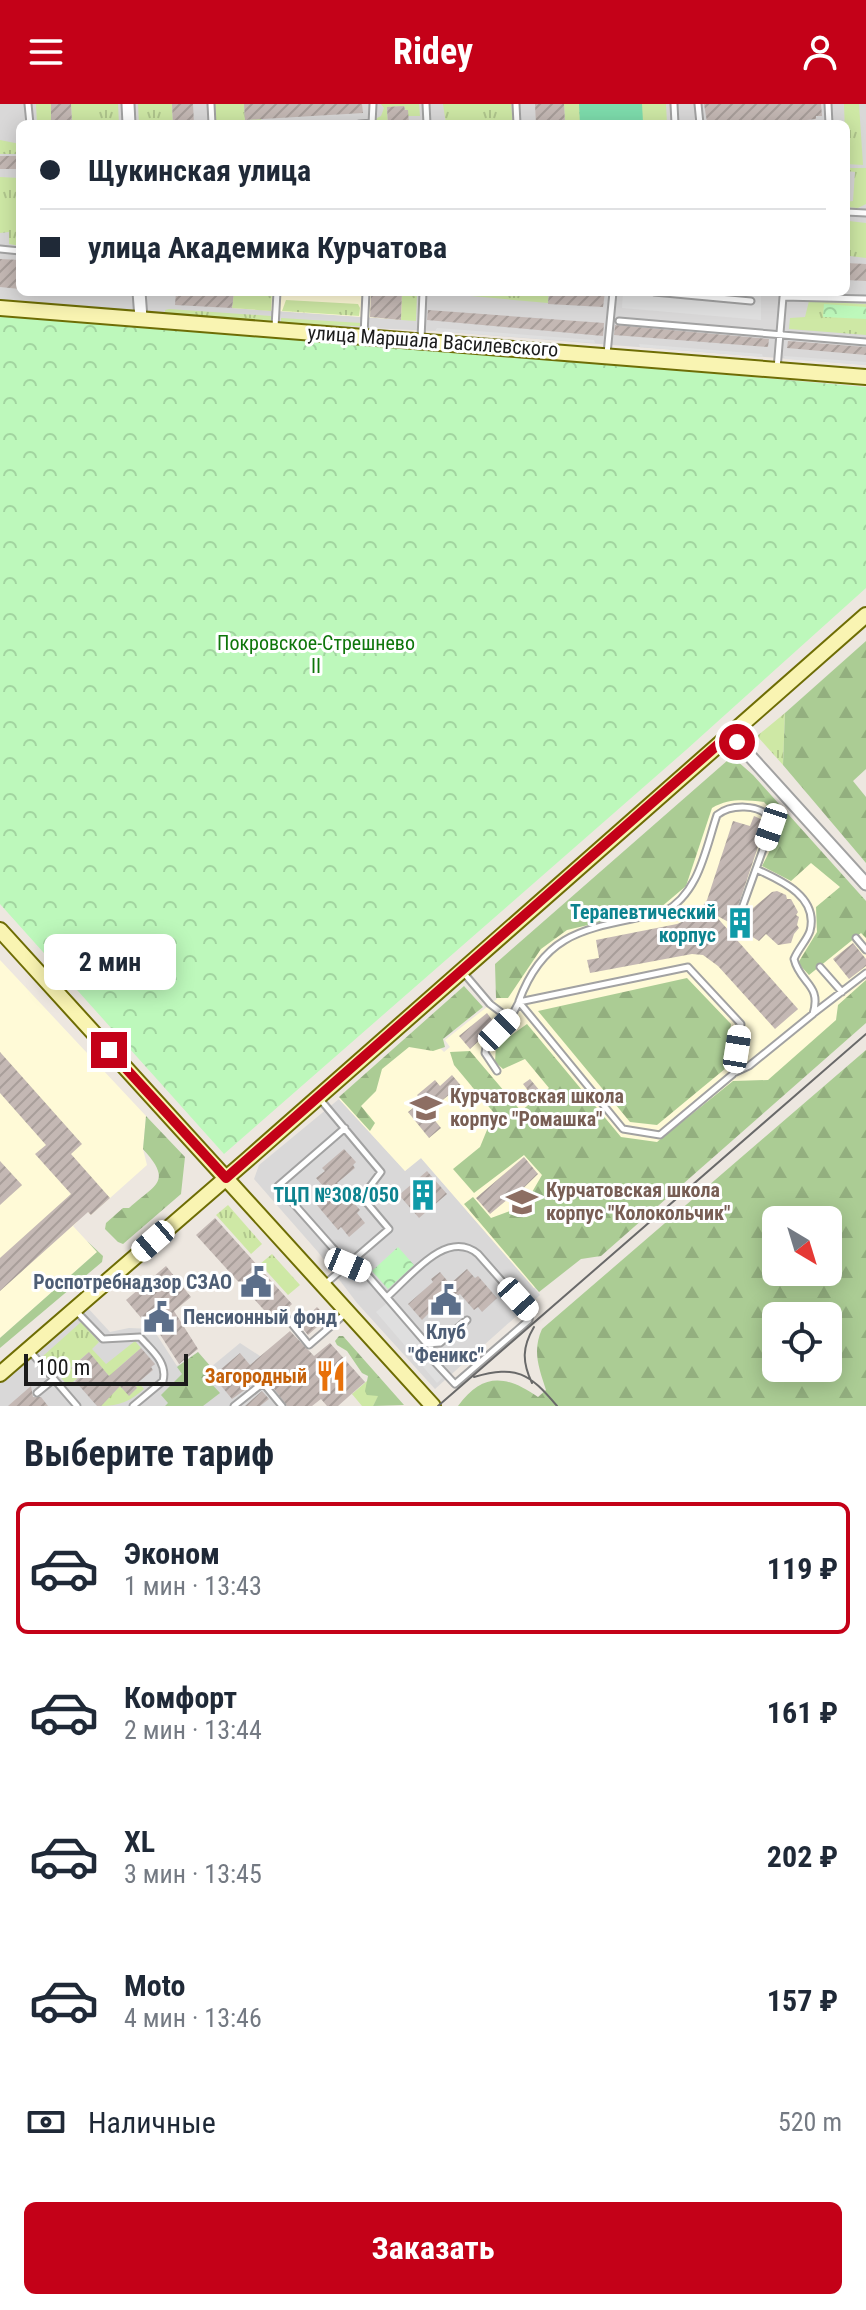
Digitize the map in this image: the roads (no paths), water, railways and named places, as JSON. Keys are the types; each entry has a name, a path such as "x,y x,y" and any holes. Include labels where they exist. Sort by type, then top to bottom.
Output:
{"main road":[{"name":"улица Маршала Василевского","path":"0,308 866,377"},
{"path":"0,1374 866,615"},
{"path":"0,930 430,1405"}],"street":[{"path":"139,296 141,318"},
{"path":"730,734 866,884"}],"lane":[{"path":"275,329 277,296"},
{"path":"364,336 366,296"},
{"path":"421,340 423,296"},
{"path":"607,355 613,296"},
{"path":"697,296 751,301"},
{"path":"777,369 783,296"},
{"path":"816,296 866,299"},
{"path":"619,321 866,342"},
{"path":"497,1071 485,1053 487,1042 510,1019 529,974 548,952 570,935 664,912 687,894 693,885 717,815 721,811 758,808 770,818 771,827 742,908"},
{"path":"756,869 793,887 804,901 810,917 810,932 794,959 816,993 813,1014"},
{"path":"856,938 866,950"},
{"path":"519,1002 688,967 741,1024 733,1074"},
{"path":"820,967 842,992"},
{"path":"461,971 490,1004 510,1019"},
{"path":"519,1002 623,1129 660,1135 733,1074 749,1066 866,973"},
{"path":"318,1097 381,1172 362,1197 389,1229 324,1286"},
{"path":"345,1128 278,1186 348,1265 364,1271 387,1297 431,1345 430,1357 455,1384 529,1320 530,1313 478,1254 469,1247 456,1245 443,1248 387,1297"},
{"path":"74,1309 103,1339 140,1337 163,1364 163,1381 133,1406"},
{"path":"287,1318 309,1345 348,1312"},
{"path":"431,1345 440,1343 467,1320"},
{"path":"29,1349 76,1406"},
{"path":"37,1393 54,1379"},
{"path":"234,1406 263,1383 282,1406"}],"tram line":[{"path":"438,1406 866,1034"},
{"path":"532,1383 525,1355 534,1327"},
{"path":"474,1377 501,1372 521,1375 530,1379 557,1406"}],"place":[{"name":"Терапевтический корпус","path":"740,923"},
{"name":"Курчатовская школа корпус \"Ромашка\"","path":"426,1108"},
{"name":"ТЦП №308/050","path":"423,1195"},
{"name":"Курчатовская школа корпус \"Колокольчик\"","path":"522,1202"},
{"name":"Роспотребнадзор СЗАО","path":"256,1282"},
{"name":"Клуб \"Феникс\"","path":"446,1300"},
{"name":"Пенсионный фонд","path":"159,1317"},
{"name":"Загородный","path":"331,1376"}],"park label":[{"name":"Покровское-Стрешнево II","path":"316,654"}]}
